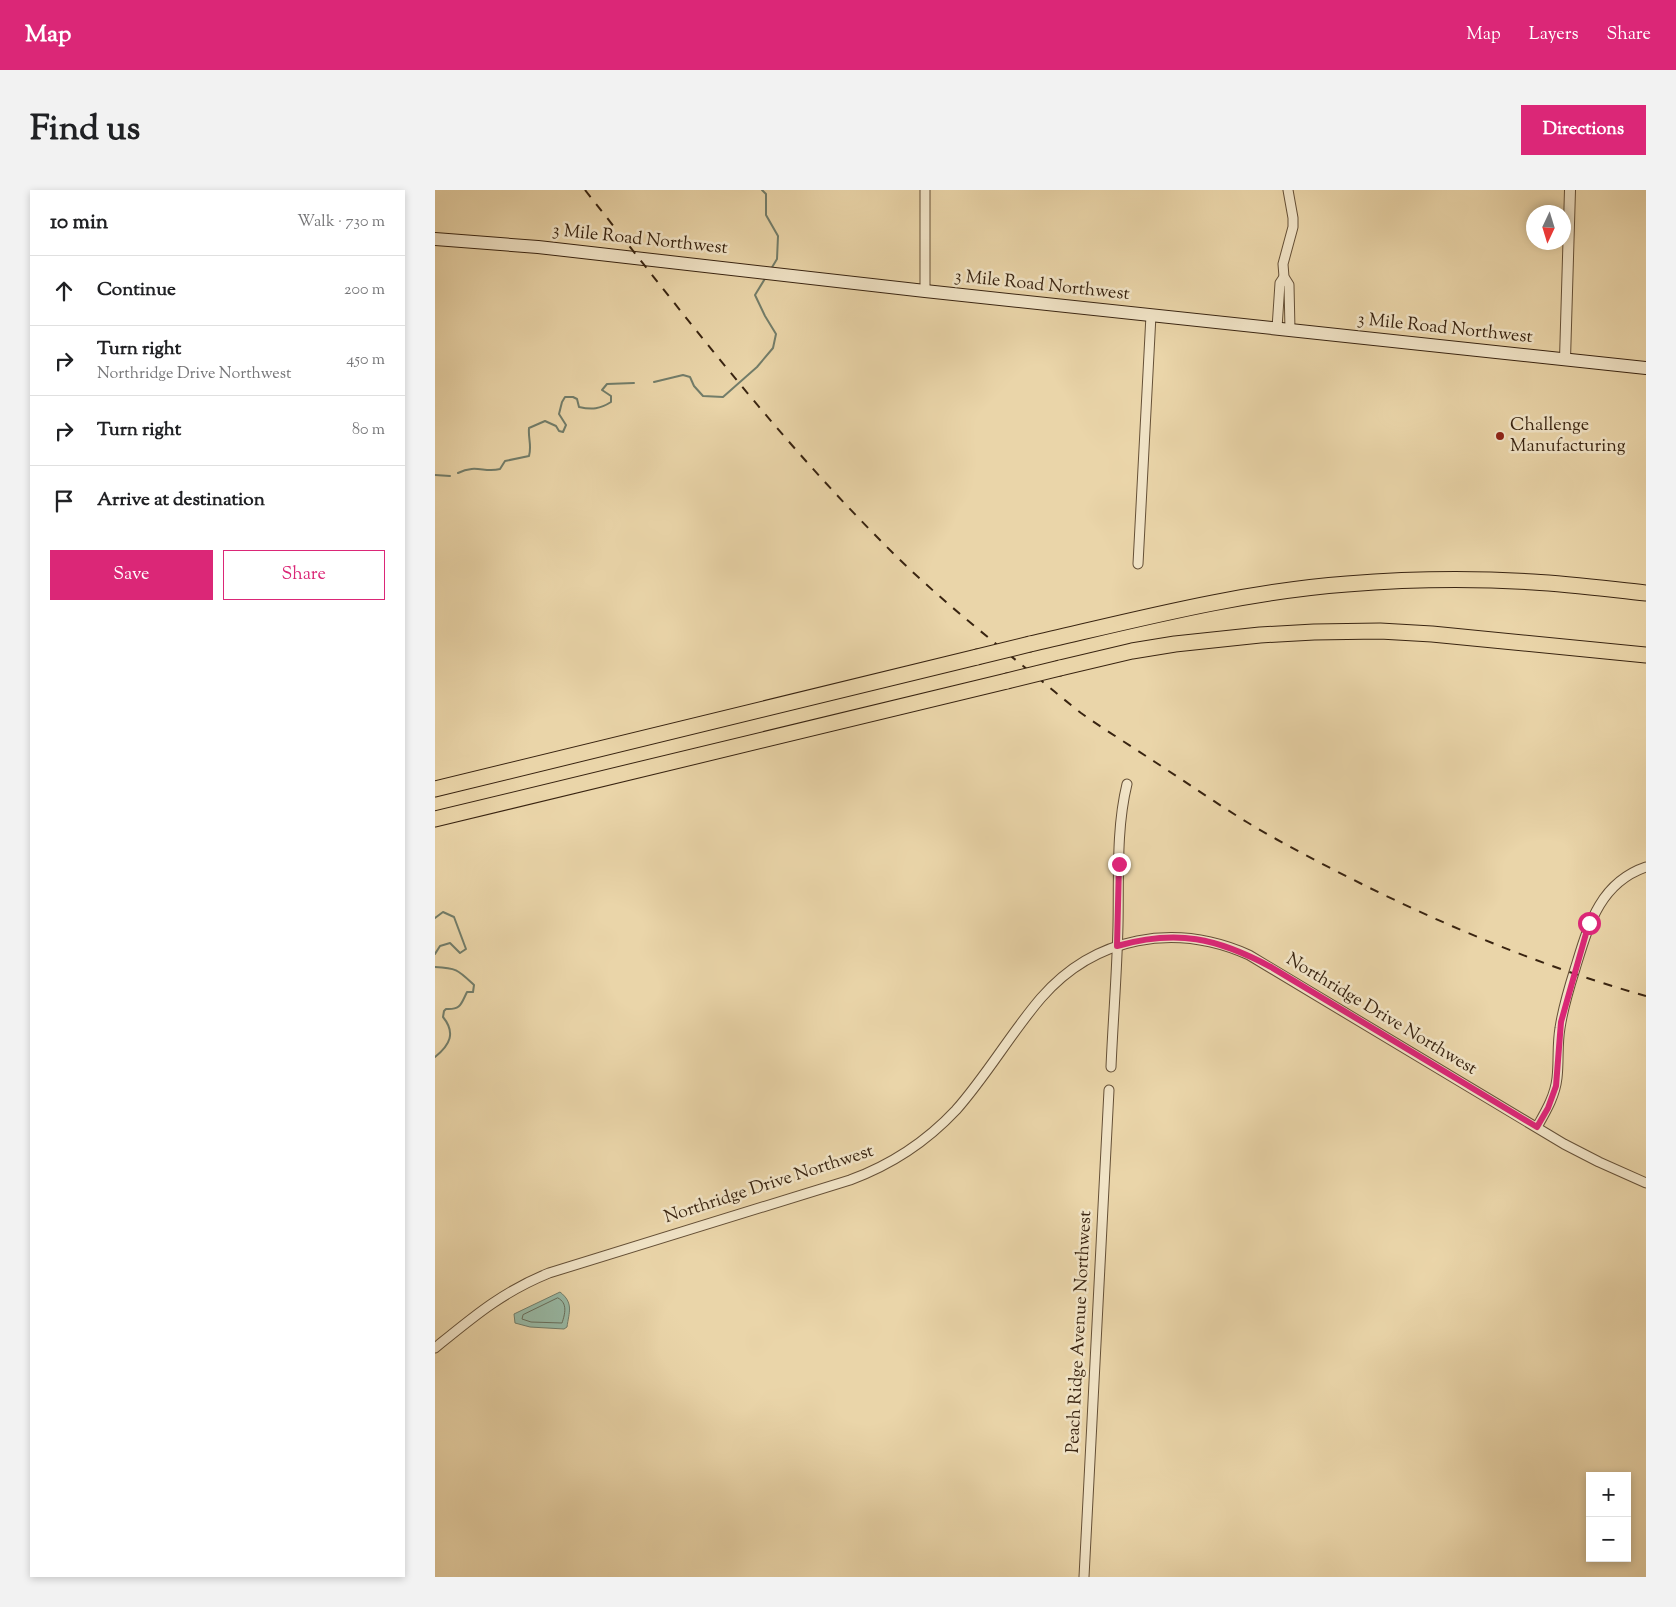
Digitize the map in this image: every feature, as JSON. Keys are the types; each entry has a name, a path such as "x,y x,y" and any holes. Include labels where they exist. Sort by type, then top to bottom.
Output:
{"highway":[{"path":"435,789 1194,606 1346,584 1479,580 1535,582 1646,593"},
{"path":"435,820 1060,668 1175,644 1260,635 1380,631 1432,634 1646,656"},
{"path":"435,785 492,775"}],"main road":[{"name":"3 Mile Road Northwest","path":"435,238 538,246 925,291 1646,368"}],"street":[{"path":"925,190 925,291"},
{"path":"1288,190 1293,227 1283,264 1284,277 1289,285 1290,330"},
{"path":"1565,359 1570,190"},
{"path":"1277,328 1280,283 1284,277"},
{"path":"1138,564 1151,315"},
{"path":"1111,1067 1121,827 1123,800 1127,784"},
{"path":"1537,1127 1548,1108 1556,1086 1561,1022 1589,923 1600,903 1613,887 1633,873 1646,867"},
{"name":"Northridge Drive Northwest","path":"435,1348 497,1299 514,1288 549,1273 850,1180 894,1160 928,1137 957,1109 1031,1011 1055,984 1085,961 1117,946 1147,939 1183,938 1207,941 1241,952 1271,967 1582,1154 1646,1183"},
{"name":"Peach Ridge Avenue Northwest","path":"1084,1577 1109,1090"}],"water":[{"path":"560,1292 569,1304 567,1327 564,1329 530,1327 515,1323 514,1314"}],"waterway":[{"path":"762,190 766,194 766,215 778,236 777,259 771,269"},
{"path":"654,382 683,375 690,377 694,386 703,396 723,397 757,367 773,348 776,334 755,295 766,277"},
{"path":"458,473 470,469 500,469 505,461 529,456 529,428 545,421 563,432 566,425 559,414 565,397 577,399 579,407 596,408 611,402 611,396 602,390 607,384 634,383"},
{"path":"435,475 450,476"},
{"path":"435,918 443,912 454,917 466,949 460,953 450,943 440,946 435,954"},
{"path":"435,967 457,971 474,985 473,992 467,992 458,1007 444,1011 443,1017 449,1028 450,1038 448,1043 435,1057"}],"railway":[{"path":"585,190 730,372 805,460 844,502 936,594 1081,713 1245,821 1320,863 1410,907 1503,947 1598,982 1646,996"}],"place":[{"name":"Challenge Manufacturing","path":"1500,436"}],"route":[{"path":"1119,864 1117,946 1147,939 1196,938 1230,947 1249,955 1537,1127 1548,1108 1556,1086 1561,1022 1589,923"}]}
